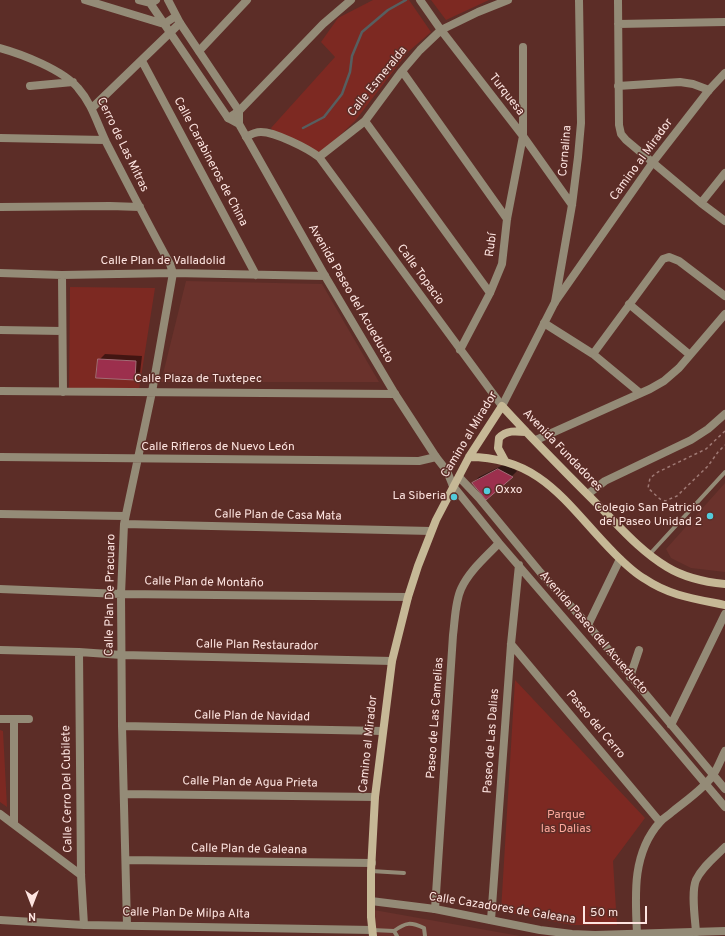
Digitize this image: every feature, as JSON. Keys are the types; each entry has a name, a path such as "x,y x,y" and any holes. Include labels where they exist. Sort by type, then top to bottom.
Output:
{"main road":[{"name":"Avenida Fundadores","path":"502,406 649,555 668,567 691,578 725,584"},
{"name":"Camino al Mirador","path":"372,933 371,867 375,797 392,661 408,597 431,531 469,457 502,406"},
{"path":"505,461 498,448 499,438 504,433 508,432 526,432"},
{"path":"469,457 505,461 524,468 547,484 572,507 620,559 644,579 671,594 725,605"}],"street":[{"path":"85,0 164,24 178,19"},
{"path":"139,0 152,1 164,24 228,118 239,124"},
{"path":"168,0 178,19 239,111"},
{"path":"199,51 247,0"},
{"path":"228,118 239,111 323,24 351,0"},
{"name":"Turquesa","path":"420,0 441,30 523,136 572,205"},
{"name":"Calle Esmeralda","path":"319,157 365,121 402,71 420,50 441,30 478,12 508,0"},
{"name":"Cornalina","path":"555,302 577,175 581,123 579,0"},
{"path":"618,0 618,86 619,125 621,134 626,140 701,203 725,221"},
{"path":"92,108 170,33 178,19"},
{"path":"618,24 725,22"},
{"name":"Rubí","path":"460,350 490,293 502,264 507,219 523,136 523,47"},
{"name":"Cerro de Las Mitras","path":"0,48 48,67 72,82 78,88 92,108 105,140 140,207"},
{"name":"Calle Carabineros de China","path":"142,61 256,275"},
{"path":"402,71 507,219"},
{"name":"Camino al Mirador","path":"502,406 555,302 653,162 709,90 725,73"},
{"path":"30,86 72,82"},
{"path":"618,86 680,82 693,84 709,90"},
{"name":"Avenida Paseo del Acueducto","path":"239,111 239,124 325,276 395,394 436,457 448,471 459,477 480,498 540,572 588,625 725,789"},
{"path":"365,121 490,293"},
{"path":"246,137 253,133 266,132 304,148 319,157"},
{"path":"0,138 105,140"},
{"name":"Calle Topacio","path":"319,157 502,406"},
{"path":"701,203 725,173"},
{"path":"0,207 140,207 170,264 173,273"},
{"path":"593,354 661,261 666,258 669,257 679,261 725,296"},
{"name":"Calle Plan de Valladolid","path":"0,273 62,275 173,273 325,276"},
{"name":"Calle Plan De Pracuaro","path":"127,925 122,726 121,594 125,520 152,392 173,273"},
{"path":"62,275 63,392"},
{"path":"629,304 690,355"},
{"path":"536,440 640,394 664,380 679,368 725,314"},
{"path":"544,323 593,354 640,394"},
{"path":"0,330 62,331"},
{"name":"Calle Plaza de Tuxtepec","path":"0,391 395,394"},
{"path":"588,494 605,481 691,440 708,429 725,414"},
{"name":"Calle Rifleros de Nuevo León","path":"0,457 419,461 436,457"},
{"name":"Avenida Paseo del Acueducto","path":"448,471 453,486 499,544 519,565 725,808"},
{"name":"Calle Plan de Casa Mata","path":"0,514 431,531"},
{"name":"Paseo de Las Camelias","path":"434,909 457,605 460,590 466,580 499,544"},
{"path":"588,625 620,559"},
{"name":"Paseo de Las Dalias","path":"491,920 511,644 519,565"},
{"path":"531,581 540,572"},
{"name":"Calle Plan de Montaño","path":"0,589 121,594 408,597"},
{"path":"671,725 725,614"},
{"name":"Paseo del Cerro","path":"511,644 660,822"},
{"name":"Calle Plan Restaurador","path":"0,650 79,652 122,655 392,661"},
{"path":"630,677 639,650"},
{"name":"Calle Cerro Del Cubilete","path":"79,652 81,874 84,925"},
{"path":"0,719 29,719"},
{"path":"14,719 14,824"},
{"name":"Calle Plan de Navidad","path":"122,726 383,731"},
{"path":"637,933 635,902 637,876 639,860 644,846 660,822 713,776 725,750"},
{"name":"Calle Plan de Agua Prieta","path":"124,794 375,797"},
{"path":"0,814 81,874"},
{"path":"696,932 694,891 696,879 707,864 725,847"},
{"name":"Calle Plan de Galeana","path":"126,860 371,867"},
{"name":"Calle Cazadores de Galeana","path":"371,901 434,909 540,930 572,934 595,935 725,931"},
{"name":"Calle Plan De Milpa Alta","path":"0,920 84,925 372,933"}],"lane":[{"path":"649,555 725,472"},
{"path":"371,867 404,873"},
{"path":"372,933 394,931 401,926 415,924 424,928 425,936"},
{"path":"394,931 396,936"}],"path":[{"path":"725,431 706,449 658,472 650,478 648,488 660,499 665,501 678,496 708,466 725,445"}],"shaded area":[{"path":"186,281 322,284 379,382 161,382"},
{"name":"Colegio San Patricio del Paseo Unidad 2","path":"725,483 725,572 691,568 671,558 666,549"},
{"path":"374,910 520,936 377,936"}],"green space":[{"path":"373,0 409,0 431,32 408,52 355,121 317,157 277,137 271,128 335,57 321,42 338,18"},
{"path":"431,0 489,0 446,20"},
{"path":"70,287 155,288 139,390 69,388"},
{"name":"Parque las Dalias","path":"515,680 645,818 613,861 617,925 572,925 501,911"},
{"path":"0,730 3,731 7,807 0,802"}],"building":[{"path":"98,359 136,361 135,380 96,378"},
{"name":"Oxxo","path":"498,469 513,477 486,500 472,483"}],"waterway":[{"path":"303,128 324,117 342,94 350,72 352,56 362,32 388,10 406,0"}],"place":[{"name":"Oxxo","path":"487,491"},
{"name":"La Siberia","path":"454,497"},
{"name":"Colegio San Patricio del Paseo Unidad 2","path":"710,516"}]}
